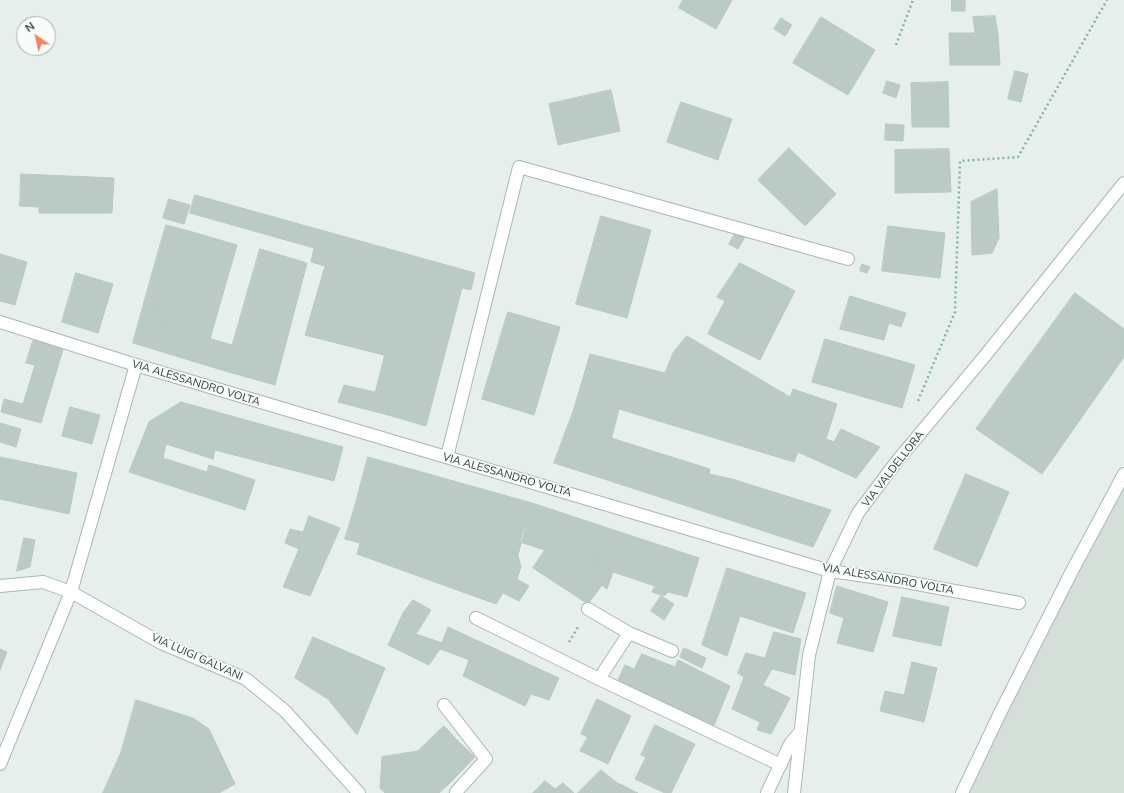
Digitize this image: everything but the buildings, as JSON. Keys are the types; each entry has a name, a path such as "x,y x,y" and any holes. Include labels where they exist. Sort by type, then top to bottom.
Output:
{"street":[{"path":"446,457 518,166 848,259"},
{"name":"VIA VALDELLORA","path":"794,793 809,655 830,571 858,513 897,461 984,357 1124,183"},
{"name":"VIA VALDELLORA","path":"1111,200 1124,191"},
{"name":"VIA ALESSANDRO VOLTA","path":"0,322 136,365 830,571 901,581 1019,603"},
{"path":"0,764 70,592 136,365"},
{"path":"962,793 1000,713 1073,569 1124,474"},
{"name":"VIA LUIGI GALVANI","path":"0,586 42,582 70,592 161,643 246,678 285,711 359,793"},
{"path":"588,609 629,633 672,651"},
{"path":"476,618 599,679 780,765"},
{"path":"599,679 629,633"},
{"path":"444,706 486,759 456,792 457,793"},
{"path":"767,793 790,744 801,730"}],"path":[{"path":"896,45 913,0"},
{"path":"923,431 914,411 955,312 960,161 1018,157 1107,0"},
{"path":"557,658 568,643 588,609"}],"shaded area":[{"path":"1124,474 1124,793 958,793"}]}
